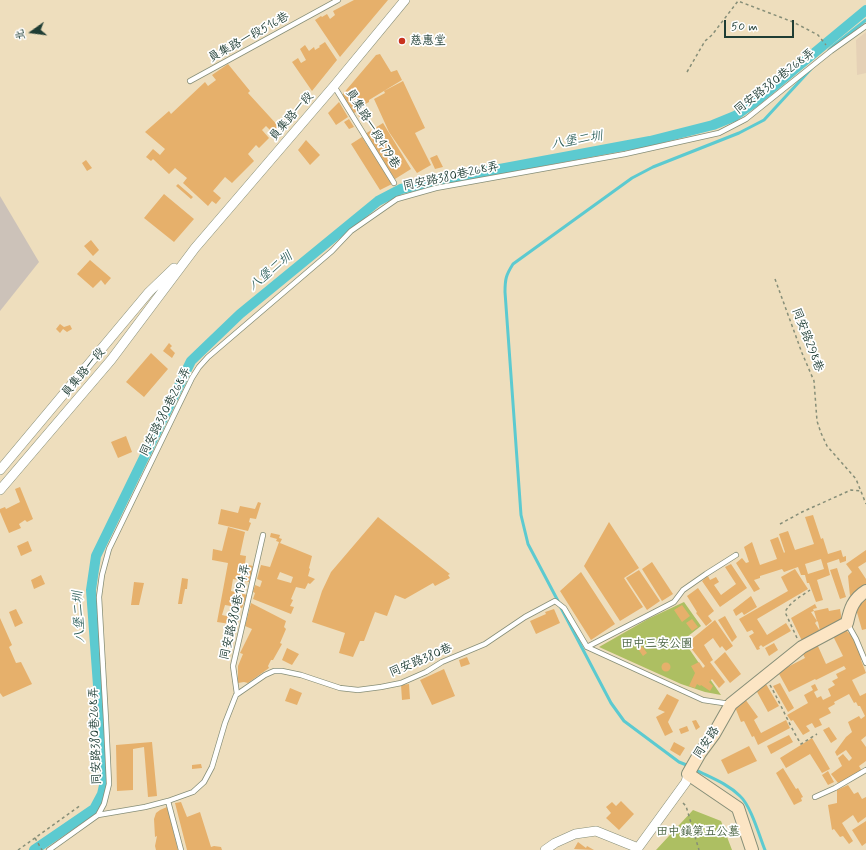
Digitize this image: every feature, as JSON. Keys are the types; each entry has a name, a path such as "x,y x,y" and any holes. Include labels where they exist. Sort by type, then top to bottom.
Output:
{"street":[{"name":"員集路一段","path":"0,490 111,360 195,248 334,86 405,0"},
{"name":"員集路一段","path":"0,470 150,292 195,248"},
{"path":"847,623 851,607 860,594 866,591"},
{"name":"同安路","path":"545,850 555,843 576,834 596,831 638,848 686,782 688,774 700,753 714,734 731,704 802,647 847,623"},
{"path":"688,774 738,808 752,850"}],"lane":[{"name":"員集路一段516巷","path":"190,81 338,0"},
{"name":"同安路380巷268弄","path":"98,815 104,804 110,784 99,597 102,575 113,541 192,378 208,356 332,251 351,231 398,199 436,188 625,154 719,133 746,119 866,26"},
{"name":"員集路一段479巷","path":"334,86 394,183"},
{"name":"同安路380巷194弄","path":"238,694 233,666 263,534"},
{"path":"587,647 674,602 683,590 736,555"},
{"name":"同安路380巷","path":"98,815 145,807 193,792 204,782 212,767 225,723 236,695 265,675 274,671 301,675 340,688 358,690 400,683 426,672 442,662 485,644 525,617 555,601 564,608 587,647"},
{"path":"847,623 856,639 866,663"},
{"path":"587,647 703,700 731,704"},
{"path":"816,797 866,770"},
{"path":"168,801 181,850"},
{"path":"49,850 98,815"}],"path":[{"path":"687,72 705,41 712,35 738,1 793,22 818,35 831,52"},
{"name":"同安路298巷","path":"775,279 802,353 814,381 817,421 821,433 827,446 856,480 866,504"},
{"path":"780,524 802,512 851,490 861,491"},
{"path":"802,647 785,612 794,600 810,590"},
{"path":"765,677 801,744 817,734"},
{"path":"676,796 686,806 699,850"},
{"path":"18,850 81,805"},
{"path":"35,838 42,850"}],"shaded area":[{"path":"866,32 866,73 857,75 856,40"},
{"path":"0,196 39,262 0,311"}],"green space":[{"name":"田中三安公園","path":"684,602 701,626 683,640 721,695 705,692 681,684 599,647 648,619"},
{"name":"田中鎮第五公墓","path":"693,810 721,821 732,850 656,850"}],"building":[{"path":"354,0 388,0 340,57 315,20 327,14 330,19 335,15 333,11"},
{"path":"325,42 337,60 312,91 292,62 298,58 301,63 306,60 300,49 305,45 309,51 314,47 315,50"},
{"path":"380,54 391,72 397,70 402,80 369,100 369,102 358,108 360,110 354,113 342,95 376,55"},
{"path":"228,64 250,91 248,93 280,128 274,134 266,126 262,130 269,138 259,148 256,145 248,154 254,161 232,183 225,177 213,191 221,198 216,204 212,201 208,206 183,183 187,178 175,168 169,174 153,159 151,161 146,157 153,149 160,155 165,149 145,132 169,111 171,114 205,82 208,86 216,80 212,75"},
{"path":"403,81 425,128 415,133 431,165 417,173 389,132 374,99 385,93 384,91"},
{"path":"339,102 348,117 336,125 328,113"},
{"path":"366,109 368,112 360,118 358,115"},
{"path":"349,119 354,127 349,129 344,122"},
{"path":"383,123 411,169 395,179 365,134"},
{"path":"362,137 392,184 380,190 351,144"},
{"path":"306,140 320,155 310,165 298,150"},
{"path":"437,155 443,167 435,169 430,158"},
{"path":"86,160 92,168 87,171 82,163"},
{"path":"178,184 193,197 191,199 176,186"},
{"path":"164,194 194,219 174,242 144,218"},
{"path":"91,240 99,250 93,256 84,246"},
{"path":"90,260 111,278 105,285 101,280 93,288 77,274"},
{"path":"60,324 64,327 70,325 72,329 67,332 63,329 60,333 56,329"},
{"path":"169,343 172,346 170,348 175,353 172,358 163,351"},
{"path":"151,353 168,369 144,397 126,382"},
{"path":"126,436 132,452 118,458 111,442"},
{"path":"20,487 33,519 27,522 25,520 19,524 21,528 9,533 0,509 5,507 6,509 20,502 15,489"},
{"path":"258,502 261,503 256,519 250,518 249,522 251,523 248,531 218,524 221,509 238,513 240,506 255,509"},
{"path":"813,515 828,554 841,550 843,557 846,556 846,561 840,563 839,559 827,563 830,575 817,580 823,600 816,602 805,575 801,575 798,567 784,572 782,569 760,576 760,578 754,580 760,589 754,592 736,563 742,558 746,563 749,562 744,547 752,542 760,565 777,559 770,540 778,537 784,553 785,552 779,534 788,531 795,550 814,544 805,517","holes":["821,559 824,569 808,574 805,564"]},
{"path":"378,517 450,574 448,575 450,578 435,586 433,583 405,599 395,595 387,616 375,612 364,641 360,641 353,657 339,653 345,633 312,622 322,591 331,572"},
{"path":"609,522 639,568 624,578 643,607 620,621 584,566"},
{"path":"228,527 245,532 240,555 246,556 245,564 253,566 249,582 233,579 231,591 247,595 242,608 225,605 222,615 239,619 237,625 217,622 228,563 212,560 213,549 222,551"},
{"path":"271,533 280,535 279,538 282,539 280,543 312,556 308,576 315,579 310,584 308,583 305,589 296,587 291,599 293,600 290,606 294,607 291,614 253,599 255,585 260,587 262,581 257,579 261,565 270,567 279,542 276,541 277,539 270,537","holes":["280,572 293,577 291,583 277,579"]},
{"path":"28,541 32,551 21,556 17,546"},
{"path":"866,550 866,562 858,567 866,579 866,588 850,596 848,576 852,572 846,564"},
{"path":"652,562 673,594 662,601 642,569"},
{"path":"731,564 747,588 720,607 702,581 708,576 710,580 716,577 719,582 714,585 721,595 736,584 725,567"},
{"path":"837,568 846,597 840,599 830,570"},
{"path":"795,569 808,589 757,619 767,635 786,623 791,631 763,647 761,645 759,647 760,649 757,650 749,636 754,633 752,630 747,632 739,619 788,591 781,577"},
{"path":"639,570 660,601 647,610 626,578"},
{"path":"581,572 615,624 591,640 560,591"},
{"path":"41,575 45,584 34,589 31,580"},
{"path":"182,578 188,579 187,589 185,589 182,604 178,604"},
{"path":"134,582 144,583 139,605 131,605"},
{"path":"698,588 714,611 708,616 712,621 706,626 696,613 697,612 687,596"},
{"path":"866,595 866,629 862,630 856,609"},
{"path":"751,596 757,607 744,615 742,612 736,616 733,610"},
{"path":"251,603 286,621 284,627 286,629 280,643 282,644 273,660 271,660 268,666 269,668 248,683 238,683 238,666 243,654 240,653 252,629 245,626"},
{"path":"815,604 817,608 813,609 814,611 811,612 817,621 815,623 820,631 803,643 791,618"},
{"path":"682,605 690,616 682,622 674,610"},
{"path":"828,608 829,611 840,609 842,621 820,631 814,611"},
{"path":"16,609 23,623 15,627 9,612"},
{"path":"554,609 560,623 536,634 530,621 546,614 545,612"},
{"path":"725,616 737,637 732,642 718,620"},
{"path":"0,618 12,645 9,647 16,663 21,662 32,684 3,697 0,693"},
{"path":"692,619 698,627 692,631 686,623"},
{"path":"715,620 733,646 726,651 722,646 720,648 713,638 704,645 713,660 710,662 725,682 719,688 712,679 709,682 713,686 710,691 697,684 695,688 689,686 695,673 691,666 699,662 703,668 705,666 687,643"},
{"path":"846,630 852,636 862,659 861,660 866,673 852,680 860,696 866,693 866,736 861,740 866,747 866,761 859,766 862,771 838,783 831,774 842,766 838,758 843,754 849,761 852,758 846,750 837,756 835,752 846,737 852,732 848,722 859,716 861,719 865,716 860,706 858,706 856,702 854,703 849,694 834,702 835,704 828,708 831,713 819,719 822,725 815,728 812,723 806,726 810,731 803,735 793,720 791,721 787,715 808,703 804,695 813,690 811,686 815,684 818,690 814,692 817,698 821,696 823,700 831,696 828,689 835,685 832,681 838,678 836,674 846,669 844,666 789,692 778,672 805,658 802,652 817,644 826,664 843,656 832,634"},
{"path":"774,643 778,650 769,656 765,648"},
{"path":"642,646 647,653 643,656 638,649"},
{"path":"287,648 299,654 292,665 282,660"},
{"path":"725,652 741,674 730,683 714,662"},
{"path":"467,657 470,664 461,667 459,660"},
{"path":"666,662 671,667 666,672 661,667"},
{"path":"444,669 455,696 432,705 420,680"},
{"path":"780,683 794,708 788,712 773,686"},
{"path":"409,684 410,699 402,700 401,685"},
{"path":"766,684 779,706 768,712 756,690"},
{"path":"290,688 302,693 297,705 285,701"},
{"path":"667,694 679,700 668,722 673,732 665,736 656,717 665,712 658,709"},
{"path":"745,699 758,717 754,720 761,733 786,720 790,728 758,745 744,721 741,722 735,707"},
{"path":"696,720 700,727 696,730 692,721"},
{"path":"687,726 689,731 681,734 679,729"},
{"path":"829,727 837,739 831,743 823,730"},
{"path":"789,735 793,742 771,754 767,746"},
{"path":"812,738 830,769 822,773 810,754 786,768 780,758"},
{"path":"152,742 157,796 148,797 144,747 133,749 133,790 117,791 116,745"},
{"path":"674,742 685,748 680,756 670,750"},
{"path":"749,746 757,761 728,774 721,760"},
{"path":"201,764 202,768 192,769 192,765"},
{"path":"783,768 796,789 798,788 803,797 801,798 802,801 794,805 776,773"},
{"path":"828,771 834,782 828,785 822,775"},
{"path":"848,785 854,794 858,792 862,799 866,797 866,817 858,823 853,815 842,823 853,841 849,844 843,836 840,837 834,829 832,830 828,805 837,803 837,790"},
{"path":"621,801 634,814 619,830 606,818 611,813 606,807 612,802 616,806"},
{"path":"181,802 187,817 200,812 211,847 221,847 222,850 187,850 175,803"},
{"path":"167,807 178,850 156,850 155,846 157,836 155,837 154,819 156,813"},
{"path":"866,821 866,843 862,846 852,830"},
{"path":"578,842 586,848 587,846 594,850 574,849"}],"waterway":[{"name":"八堡二圳","path":"34,850 94,809 102,794 105,781 91,590 96,556 191,361 240,314 378,201 401,189 446,179 650,141 713,125 735,116 755,102 866,10"},
{"path":"829,50 866,20"},
{"path":"558,601 528,544 521,515 505,292 506,277 513,264 632,178 653,167 739,133 764,120 811,69"},
{"path":"560,606 611,703 624,721 679,762 689,766"},
{"path":"694,769 724,784 740,796 748,807 765,850"}],"place":[{"name":"慈惠堂","path":"402,41"}]}
